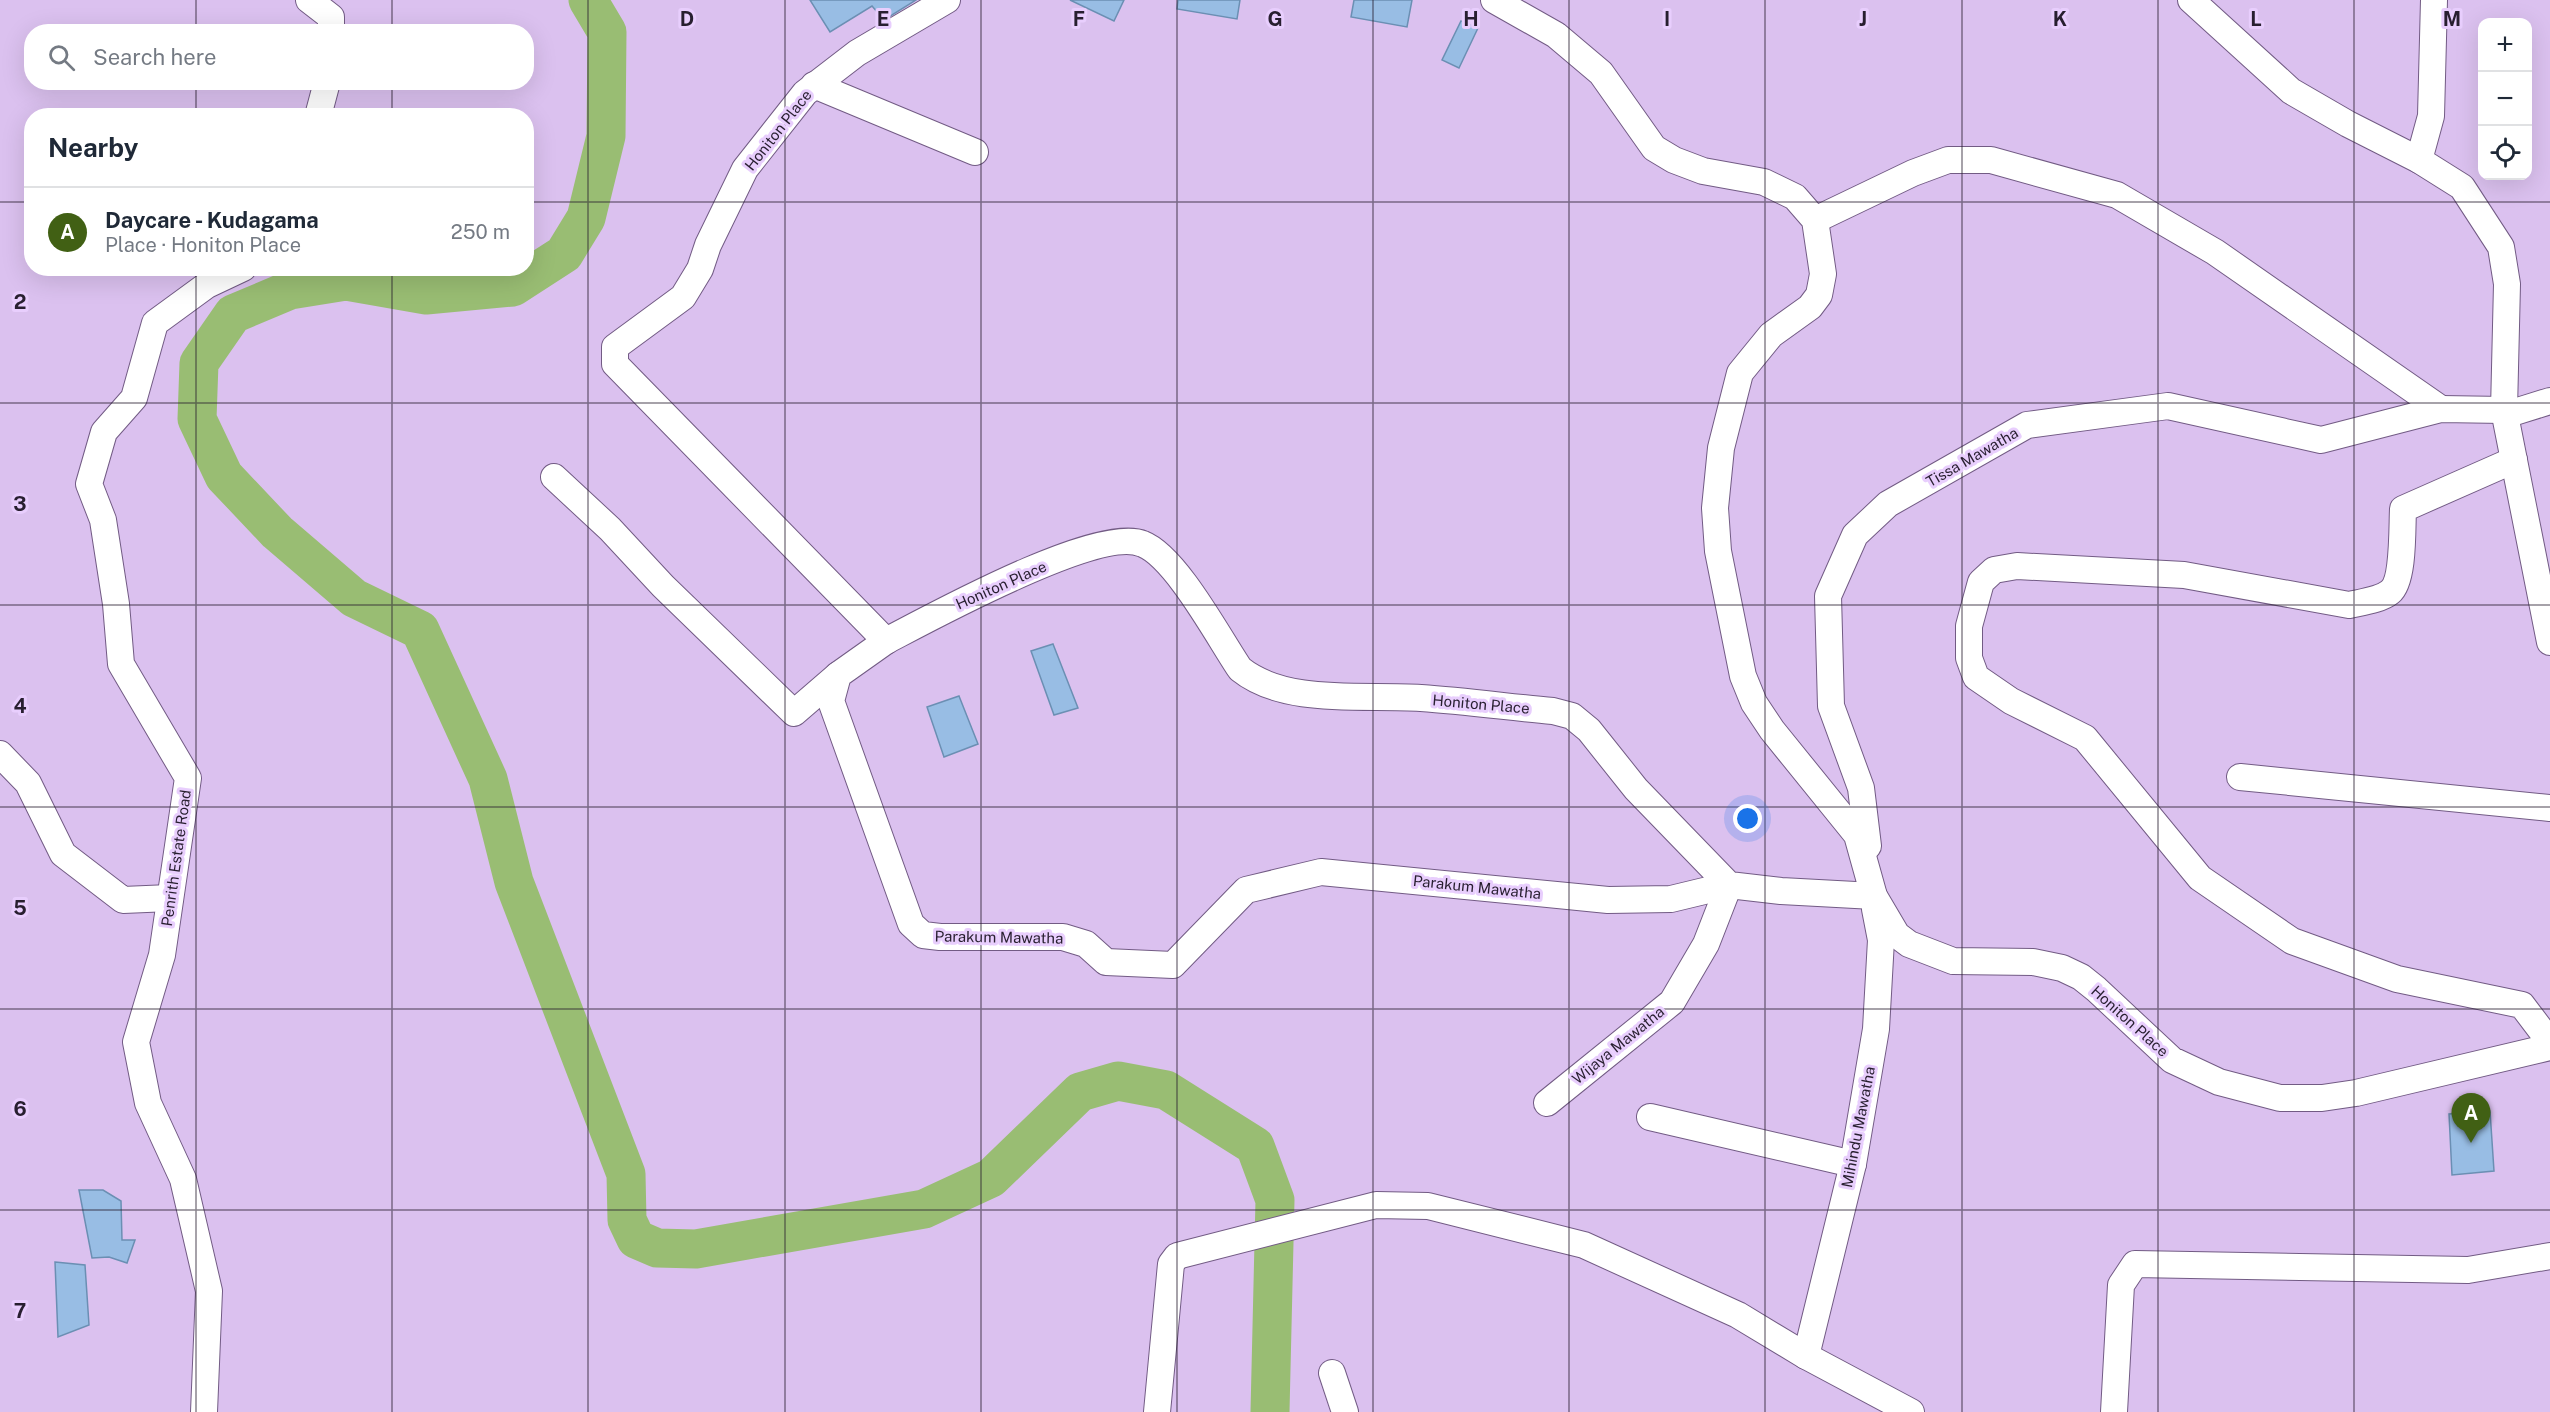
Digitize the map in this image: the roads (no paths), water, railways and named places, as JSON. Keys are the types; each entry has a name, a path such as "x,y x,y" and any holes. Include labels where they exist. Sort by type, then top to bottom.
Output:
{"street":[{"name":"Honiton Place","path":"947,0 857,53 805,93 746,169 708,245 700,269 683,297 615,347 615,364 886,640 979,592 1039,567 1096,546 1127,541 1143,543 1179,574 1240,669 1254,680 1276,688 1315,695 1421,698 1553,711 1572,716 1589,730 1636,789 1729,885"},
{"path":"1494,0 1556,35 1601,73 1654,148 1674,160 1703,171 1764,182 1795,197 1815,220 1913,173 1948,160 1991,160 2116,195 2215,252 2441,409"},
{"path":"2191,0 2291,92 2419,160 2462,187 2501,247 2506,284 2504,412 2550,642"},
{"path":"2419,160 2431,116 2434,0"},
{"path":"311,2 331,17 331,24"},
{"path":"814,85 975,152"},
{"path":"320,108 325,90"},
{"name":"Honiton Place","path":"1815,220 1823,274 1819,296 1810,307 1771,335 1740,373 1721,448 1715,508 1718,551 1743,676 1754,703 1772,730 1857,835 1874,896 1898,935 1909,944 1953,961 2033,962 2062,968 2081,977 2096,989 2172,1060 2219,1082 2248,1092 2280,1098 2322,1098 2356,1093 2550,1047"},
{"name":"Penrith Estate Road","path":"204,1412 209,1291 183,1179 148,1103 136,1042 162,955 188,778 121,664 116,604 103,520 89,484 104,432 134,398 155,323 207,285 226,276"},
{"name":"Tissa Mawatha","path":"1874,896 1862,788 1831,706 1828,596 1855,535 1888,504 2027,425 2168,406 2321,440 2441,409 2504,412 2550,401"},
{"path":"2514,460 2403,509 2399,576 2391,591 2376,598 2349,605 2184,575 2017,566 1994,570 1981,582 1969,626 1969,658 1976,677 2011,701 2085,738 2200,878 2292,941 2397,979 2522,1005 2550,1042"},
{"path":"554,477 610,529 663,586 794,713 838,675 886,640"},
{"name":"Parakum Mawatha","path":"838,675 831,701 911,924 922,935 1063,937 1086,944 1106,962 1173,966 1246,890 1321,872 1608,900 1671,899 1729,885"},
{"path":"0,754 28,783 63,854 123,900 170,898"},
{"path":"2240,777 2550,808"},
{"path":"1729,885 1781,891 1874,896"},
{"name":"Wijaya Mawatha","path":"1546,1103 1672,1002 1706,944 1729,885"},
{"name":"Mihindu Mawatha","path":"1806,1356 1853,1164 1876,1029 1881,940 1874,896"},
{"path":"1650,1117 1853,1164"},
{"path":"1157,1412 1171,1264 1177,1256 1376,1205 1428,1206 1584,1245 1738,1315 1806,1356 1911,1412"},
{"path":"2114,1412 2121,1285 2135,1264 2468,1269 2550,1256"},
{"path":"1332,1373 1345,1412"}],"waterway":[{"path":"534,273 564,254 586,218 606,136 607,32 588,0"},
{"path":"530,276 513,287 426,295 346,281 290,290 233,314 199,363 197,419 224,476 277,532 354,598 420,630 488,779 514,882 626,1174 627,1220 636,1239 657,1248 696,1249 924,1209 991,1178 1080,1092 1118,1081 1166,1090 1255,1146 1275,1200 1270,1412"}],"place":[{"name":"Daycare - Kudagama","path":"2471,1143"}]}
